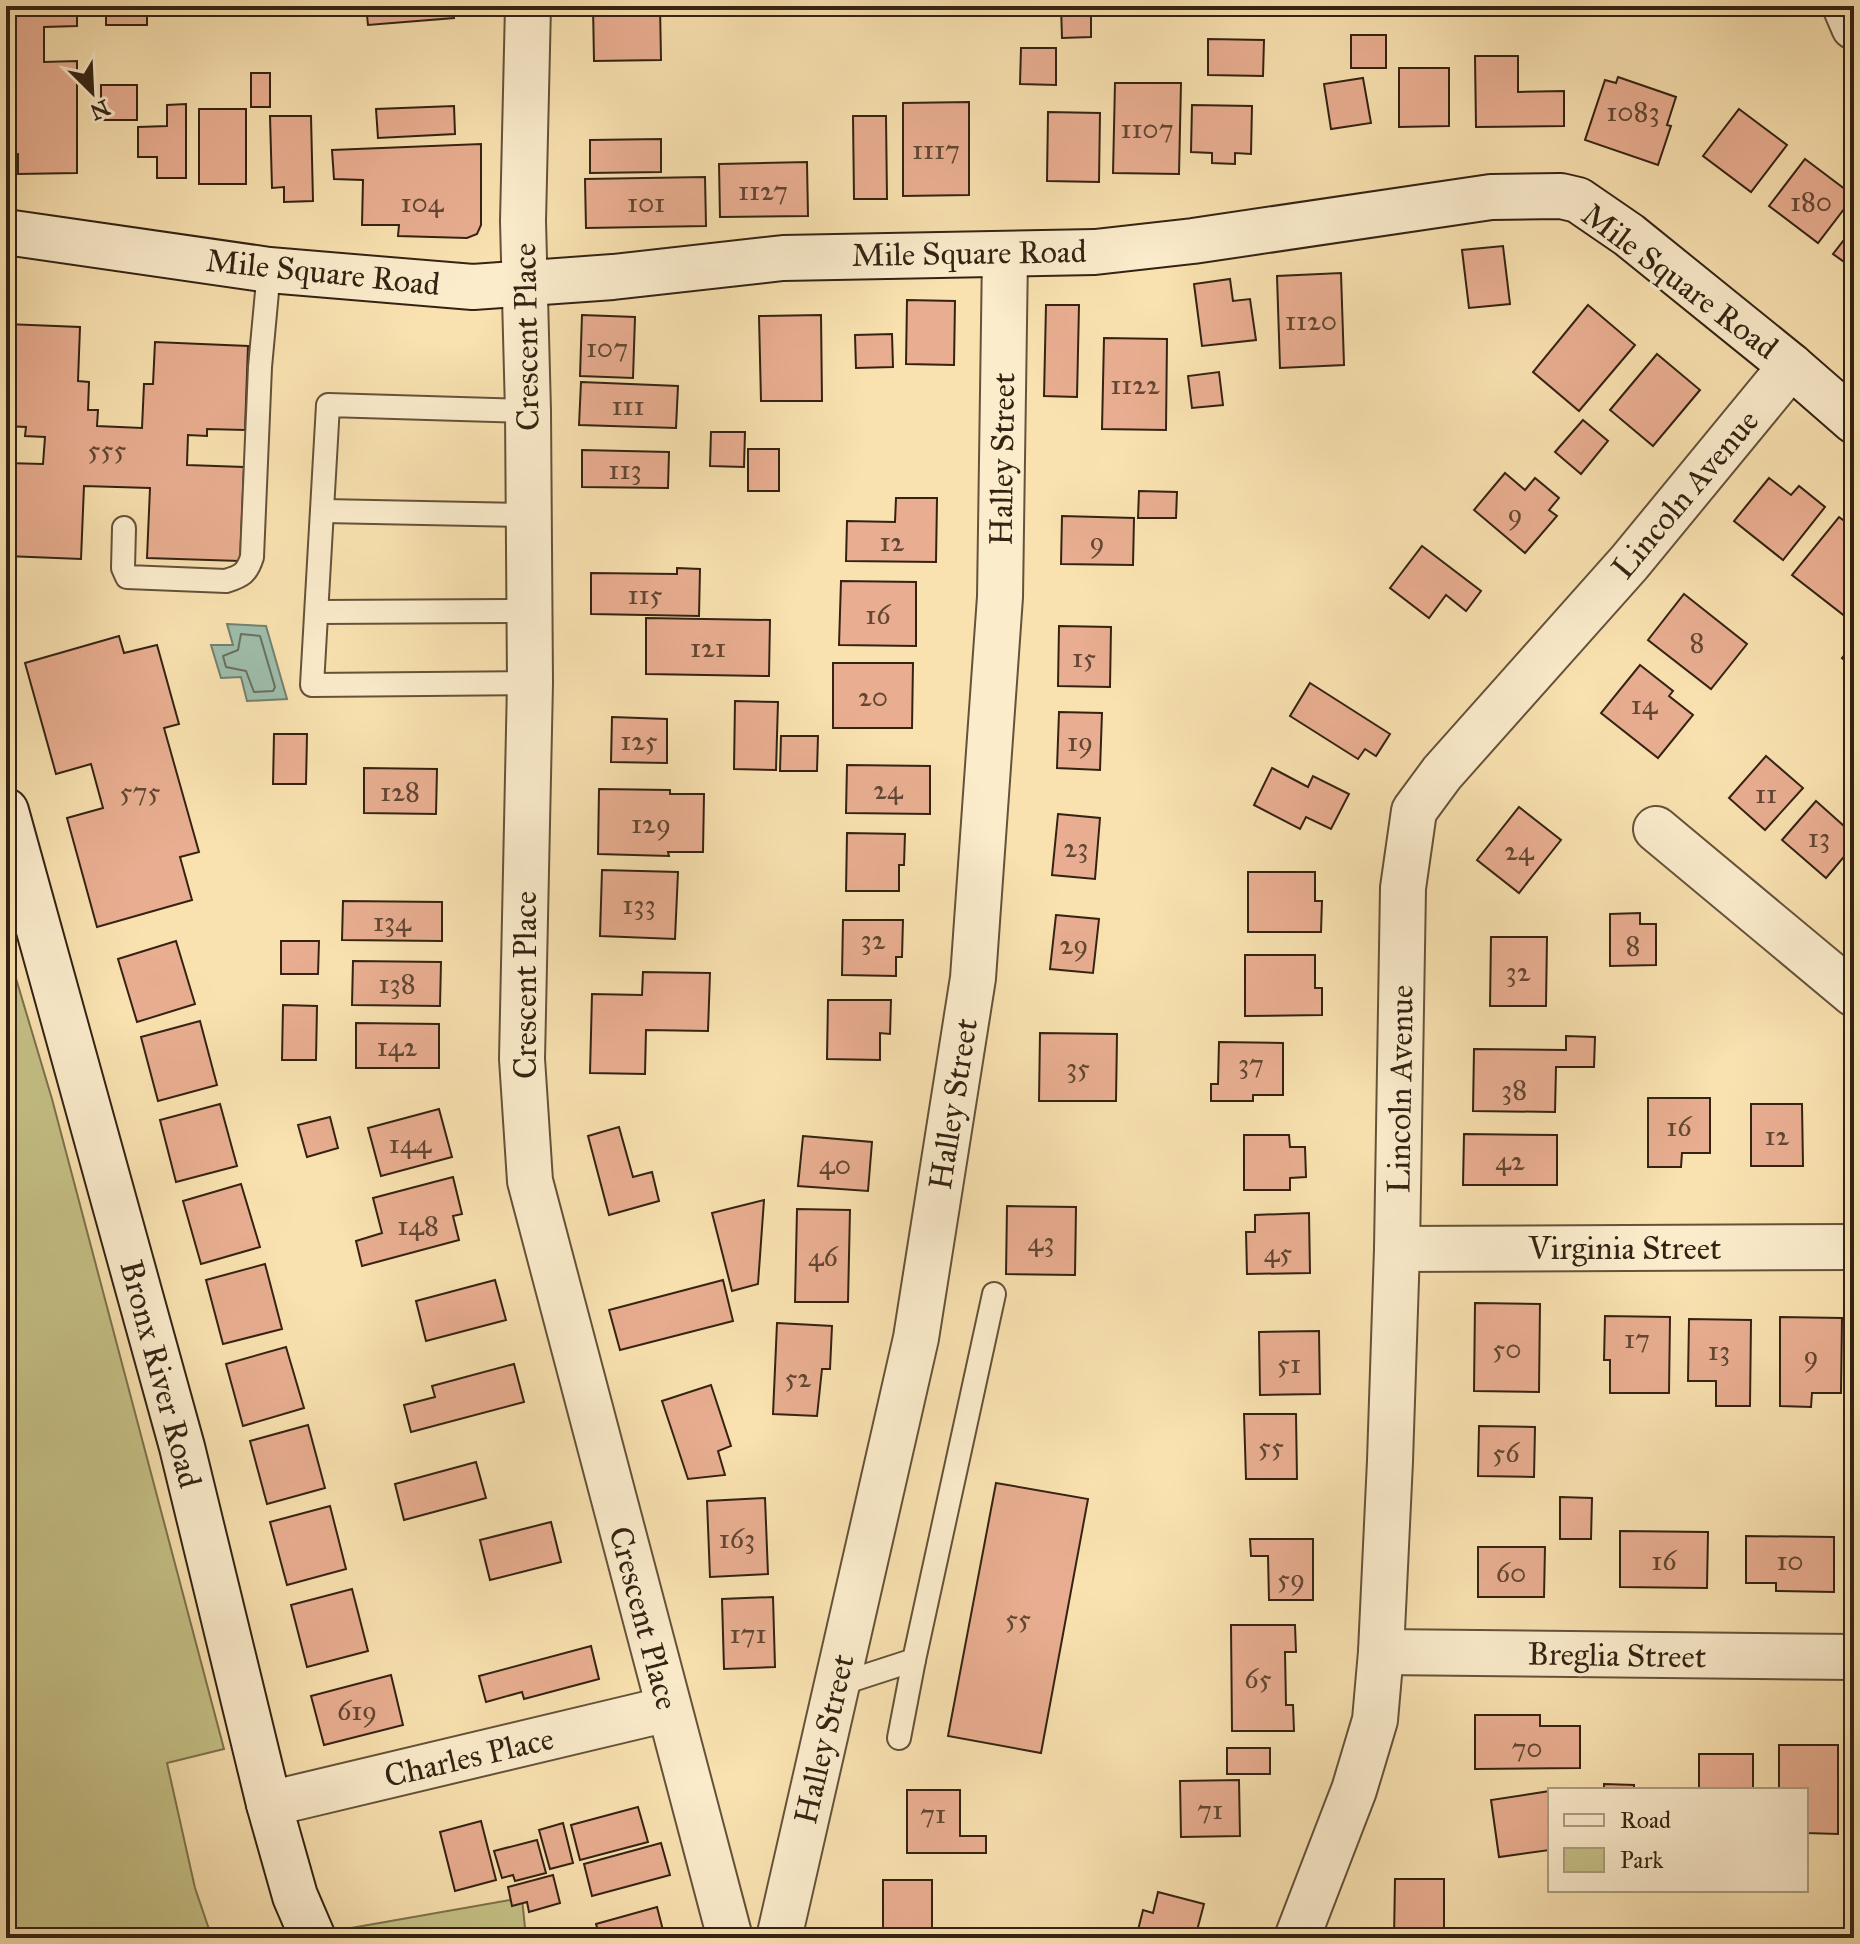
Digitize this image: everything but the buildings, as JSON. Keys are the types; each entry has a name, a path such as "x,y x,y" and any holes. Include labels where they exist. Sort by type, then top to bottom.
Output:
{"street":[{"name":"Crescent Place","path":"528,6 523,221 530,683 522,1059 530,1181 730,1938"},
{"path":"1845,6 1854,27"},
{"name":"Mile Square Road","path":"6,232 269,270 439,285 524,284 783,258 1047,255 1144,247 1464,200 1515,195 1561,196 1578,200 1610,221 1791,366 1854,421"},
{"name":"Halley Street","path":"779,1938 916,1338 973,978 1000,597 1005,255"},
{"name":"Lincoln Avenue","path":"1297,1938 1354,1790 1375,1720 1381,1652 1397,1249 1403,888 1414,811 1452,761 1629,563 1791,366"},
{"name":"Bronx River Road","path":"6,811 182,1447 269,1804 295,1896 313,1938"},
{"path":"1656,829 1854,994"},
{"name":"Virginia Street","path":"1397,1249 1854,1247"},
{"name":"Breglia Street","path":"1381,1652 1854,1657"},
{"name":"Charles Place","path":"269,1804 668,1709"}],"lane":[{"path":"124,528 123,568 127,577 226,581 242,576 249,568 260,367 269,270"},
{"path":"528,411 328,405 312,685 530,683"},
{"path":"324,511 529,515"},
{"path":"317,612 529,611"},
{"path":"899,1738 994,1294"},
{"path":"837,1685 914,1660"}],"green space":[{"path":"6,945 52,1099 224,1749 167,1763 195,1888 212,1938 6,1938"},
{"path":"522,1898 526,1938 357,1938 351,1928"}],"water":[{"path":"227,624 266,626 287,699 247,701 241,677 221,678 211,645 233,645"}]}
